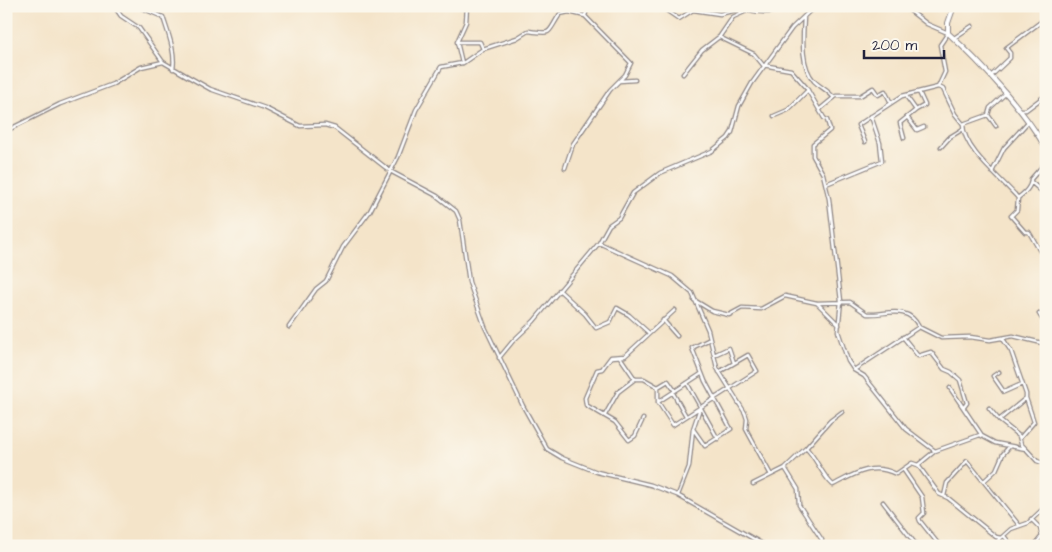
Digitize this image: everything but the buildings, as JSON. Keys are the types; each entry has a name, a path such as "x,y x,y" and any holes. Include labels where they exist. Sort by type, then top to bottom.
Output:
{"street":[{"path":"114,6 120,16 139,28 163,62 173,69 210,89 265,108 300,126 325,125 335,128 390,172 443,200 453,208 459,215 469,282 499,358 541,440 554,454 597,472 650,485 678,496 766,546"},
{"path":"137,6 163,17 170,39 174,61 173,69"},
{"path":"462,64 457,42 466,22 467,6"},
{"path":"585,16 588,6"},
{"path":"660,6 679,19 693,10 720,14 736,8 742,13"},
{"path":"744,6 748,10"},
{"path":"683,74 702,50 719,37 733,18 748,10 782,10 799,6"},
{"path":"499,358 513,341 534,321 599,243 609,225 619,218 628,206 633,193 660,173 712,150 728,138 732,132 738,106 792,28 815,6"},
{"path":"904,6 927,24 948,33 954,38 1005,94 1046,148"},
{"path":"938,87 945,72 940,45 948,33 948,23 953,16 954,6"},
{"path":"289,327 316,289 326,281 343,248 370,210 398,157 409,123 434,77 441,68 462,64 483,49 517,38 528,31 539,34 547,33 552,29 560,14 565,12 585,16 631,63 620,81 603,99 573,144 566,168"},
{"path":"804,16 803,38 806,46 803,56 808,71 812,78 834,98"},
{"path":"990,77 1010,58 1010,53 1006,48 1046,18"},
{"path":"954,38 972,26"},
{"path":"719,37 754,54 763,64 791,70 808,90 827,120 830,130 816,139 813,156 826,184 841,301 839,325 842,347 854,370 864,376 906,429 935,451"},
{"path":"457,42 480,42 483,49"},
{"path":"6,131 60,104 113,84 142,67 163,62"},
{"path":"620,81 635,80"},
{"path":"865,142 858,125 891,103 906,96 938,87 943,89 955,114 963,124 963,129 976,154 1018,198"},
{"path":"819,110 834,98 839,96 860,96 873,88 878,94 885,91 891,103"},
{"path":"774,116 788,110 808,90"},
{"path":"904,138 900,123 925,104 919,92"},
{"path":"988,115 990,108 1005,94"},
{"path":"1018,110 1026,110 1046,95"},
{"path":"906,96 916,110"},
{"path":"963,124 988,115"},
{"path":"988,115 996,126"},
{"path":"826,184 882,161 880,143 871,116"},
{"path":"907,116 917,130 924,127"},
{"path":"992,172 1004,148 1028,122"},
{"path":"941,147 950,137 963,129"},
{"path":"1040,251 1029,232 1025,232 1011,216 1017,210 1018,198 1027,191 1031,179 1046,162"},
{"path":"1031,182 1046,195"},
{"path":"599,243 672,276 688,288 708,330 719,372 745,413 748,419 746,429 755,443 758,456 771,475"},
{"path":"558,290 596,328 610,322 617,308 629,315 649,333"},
{"path":"694,300 712,312 729,315 742,308 761,309 785,296 817,303 850,302 867,314 903,312 912,317 920,327 941,338 951,336 990,340 1013,336 1046,344"},
{"path":"817,303 839,325"},
{"path":"643,420 635,436 630,440 615,422 586,405 585,398 597,370 602,369 611,358 625,356 675,310"},
{"path":"1040,314 1046,324"},
{"path":"663,320 677,336"},
{"path":"854,370 920,327"},
{"path":"903,337 918,356 924,352 931,352 944,369 960,380 967,403 964,407"},
{"path":"693,429 705,446 731,429 702,374 692,348 710,339"},
{"path":"1003,339 1012,352 1034,422 1020,438"},
{"path":"714,355 729,348 734,363"},
{"path":"658,388 658,402 673,425 700,406 758,371 748,355 719,372"},
{"path":"620,357 635,379"},
{"path":"998,372 993,376 1004,392 1022,384"},
{"path":"658,402 702,374"},
{"path":"605,415 618,392 635,379 644,379 658,388"},
{"path":"658,388 668,381 686,416"},
{"path":"688,383 718,438"},
{"path":"950,388 982,436 995,443 1026,449"},
{"path":"999,420 1026,398"},
{"path":"678,496 686,480 689,467 690,438 700,406"},
{"path":"989,408 999,420 1020,438 1026,449 1038,461 1046,464"},
{"path":"753,484 785,468 830,421 842,412"},
{"path":"918,465 935,451 982,436"},
{"path":"984,480 996,470 1003,454 1009,447"},
{"path":"806,448 817,459 821,471 833,485 859,471 891,471 896,474 913,462 918,465 934,487 944,496 996,537 1002,537 1012,546"},
{"path":"944,496 947,482 967,461 1019,526"},
{"path":"785,468 798,489 798,505 822,540 820,546"},
{"path":"903,469 924,502 924,512 920,522 940,546"},
{"path":"883,502 917,546"},
{"path":"995,541 1031,520 1046,506"},
{"path":"1031,520 1040,528 1042,536 1034,546"},
{"path":"992,546 996,537"}]}
